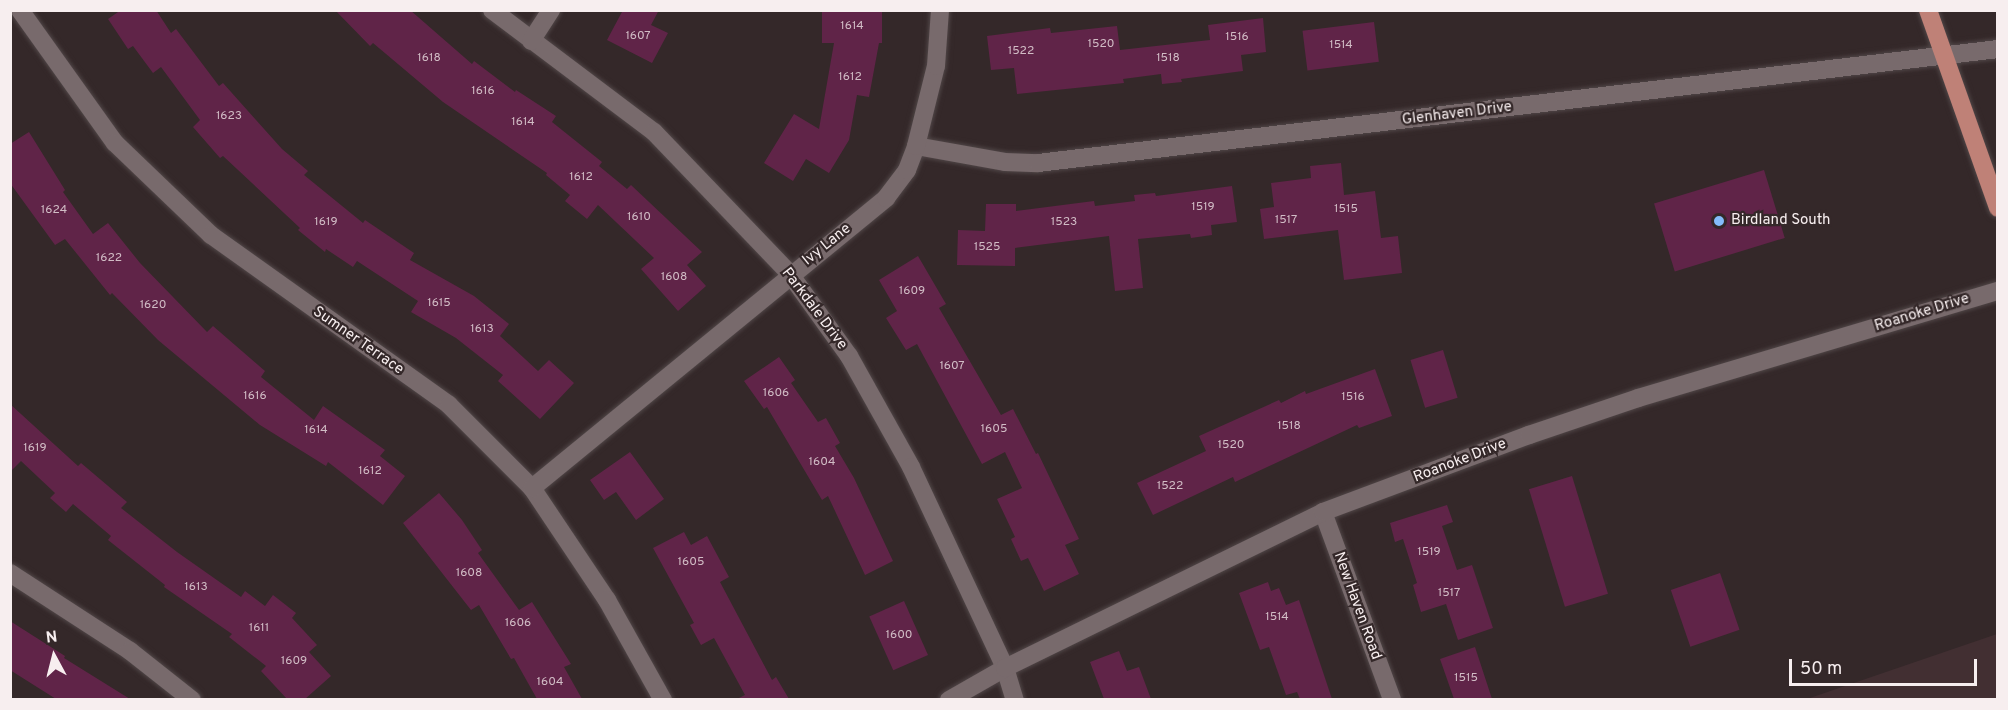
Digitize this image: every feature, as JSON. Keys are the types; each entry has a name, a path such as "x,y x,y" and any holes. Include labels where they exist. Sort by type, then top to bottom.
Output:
{"main road":[{"path":"1928,10 1998,208"}],"street":[{"name":"Sumner Terrace","path":"20,10 115,143 211,235 449,405 532,488 607,600 663,699"},
{"name":"Parkdale Drive","path":"492,10 531,42 654,132 790,274 849,356 911,467 1005,668 1015,699"},
{"path":"531,42 551,10"},
{"name":"Ivy Lane","path":"532,488 790,274 886,198 907,170 916,146 936,66 940,10"},
{"name":"Glenhaven Drive","path":"916,146 1005,162 1038,163 1998,49"},
{"name":"Roanoke Drive","path":"949,699 1005,668 1323,512 1529,435 1638,398 1998,291"},
{"name":"New Haven Road","path":"1323,512 1392,699"},
{"path":"10,573 130,651 192,699"}],"shaded area":[{"path":"1997,634 1997,699 1807,699"}],"building":[{"path":"121,10 156,10 171,33 176,29 219,86 223,83 282,149 308,171 304,175 363,223 365,220 414,253 410,260 474,296 509,324 500,336 538,371 549,360 574,383 540,419 498,381 503,375 456,338 411,312 418,301 357,261 353,267 326,249 325,252 298,230 300,228 223,156 220,158 193,127 200,120 161,67 153,73 133,46 128,49 108,19"},
{"path":"335,10 410,10 472,64 474,61 515,92 516,90 556,116 552,122 602,162 599,166 627,189 631,185 702,252 687,265 706,286 678,311 641,269 654,258 598,205 587,219 565,201 570,195 546,175 547,173 443,102 373,43 370,46"},
{"path":"623,10 659,10 651,25 668,33 652,63 607,40"},
{"path":"822,10 882,10 882,43 879,43 869,97 857,95 849,140 829,173 806,159 793,181 764,163 794,114 819,129 834,43 822,43"},
{"path":"1263,18 1266,52 1241,55 1243,71 1181,79 1182,82 1162,84 1161,74 1123,79 1124,83 1017,94 1014,68 991,70 987,36 1050,28 1051,33 1117,26 1120,50 1210,40 1208,25"},
{"path":"1374,22 1379,62 1307,70 1303,31"},
{"path":"29,132 65,190 63,192 93,234 108,223 140,263 207,332 213,326 265,371 261,377 314,420 323,406 385,450 380,456 405,476 383,505 328,462 326,466 260,425 158,340 112,293 110,295 65,239 55,245 10,183 10,144"},
{"path":"1341,163 1344,195 1375,191 1381,238 1398,236 1402,273 1344,280 1338,230 1264,239 1260,209 1274,207 1271,183 1311,178 1310,166"},
{"name":"Birdland South","path":"1764,170 1785,238 1675,272 1654,204"},
{"path":"1232,186 1237,222 1211,225 1212,235 1191,238 1190,234 1138,239 1143,288 1115,291 1109,236 1015,248 1015,266 957,265 958,230 985,231 986,204 1016,204 1016,211 1094,201 1095,206 1135,201 1134,195 1155,193 1156,196"},
{"path":"918,256 946,304 939,308 1001,415 1013,409 1036,454 1038,453 1079,539 1065,545 1079,574 1044,591 1028,558 1021,561 1011,539 1015,537 997,499 1022,488 1005,452 982,464 917,344 906,350 886,318 897,311 879,280"},
{"path":"1443,350 1458,398 1425,408 1410,360"},
{"path":"779,357 795,380 791,383 818,422 826,418 840,443 835,446 854,478 893,561 865,575 828,496 822,500 767,407 764,409 744,381"},
{"path":"1375,369 1392,416 1359,428 1357,425 1235,482 1233,477 1153,515 1137,483 1206,451 1199,436 1279,400 1281,403 1305,391 1306,394"},
{"path":"10,404 78,466 81,463 127,502 121,508 177,552 241,597 245,591 265,606 273,595 296,613 292,618 317,645 309,652 331,676 305,699 287,699 261,671 266,666 229,637 232,634 164,587 165,585 108,540 111,536 73,504 66,512 50,498 55,493 21,461 10,472"},
{"path":"630,452 664,499 636,520 616,492 604,500 590,480"},
{"path":"1572,476 1608,594 1565,607 1529,489"},
{"path":"439,493 462,520 482,550 478,553 519,610 532,602 571,664 564,667 582,699 537,699 514,658 511,659 479,605 471,610 403,523"},
{"path":"1447,505 1453,522 1442,526 1457,570 1472,565 1493,628 1458,640 1446,604 1421,612 1413,585 1417,583 1403,539 1395,542 1390,523"},
{"path":"684,532 691,545 707,536 729,577 720,582 772,680 776,677 789,699 737,699 745,695 714,638 701,645 690,625 694,623 653,548"},
{"path":"1720,573 1740,630 1690,647 1671,590"},
{"path":"1268,582 1271,591 1279,588 1286,605 1299,600 1332,699 1300,699 1297,692 1286,695 1269,647 1260,650 1239,593"},
{"path":"904,601 928,655 893,670 869,616"},
{"path":"10,621 130,699 56,699 10,670"},
{"path":"1475,647 1492,699 1454,699 1440,659"},
{"path":"1119,651 1127,671 1139,667 1151,699 1104,699 1090,662"}],"place":[{"name":"Birdland South","path":"1719,221"}]}
